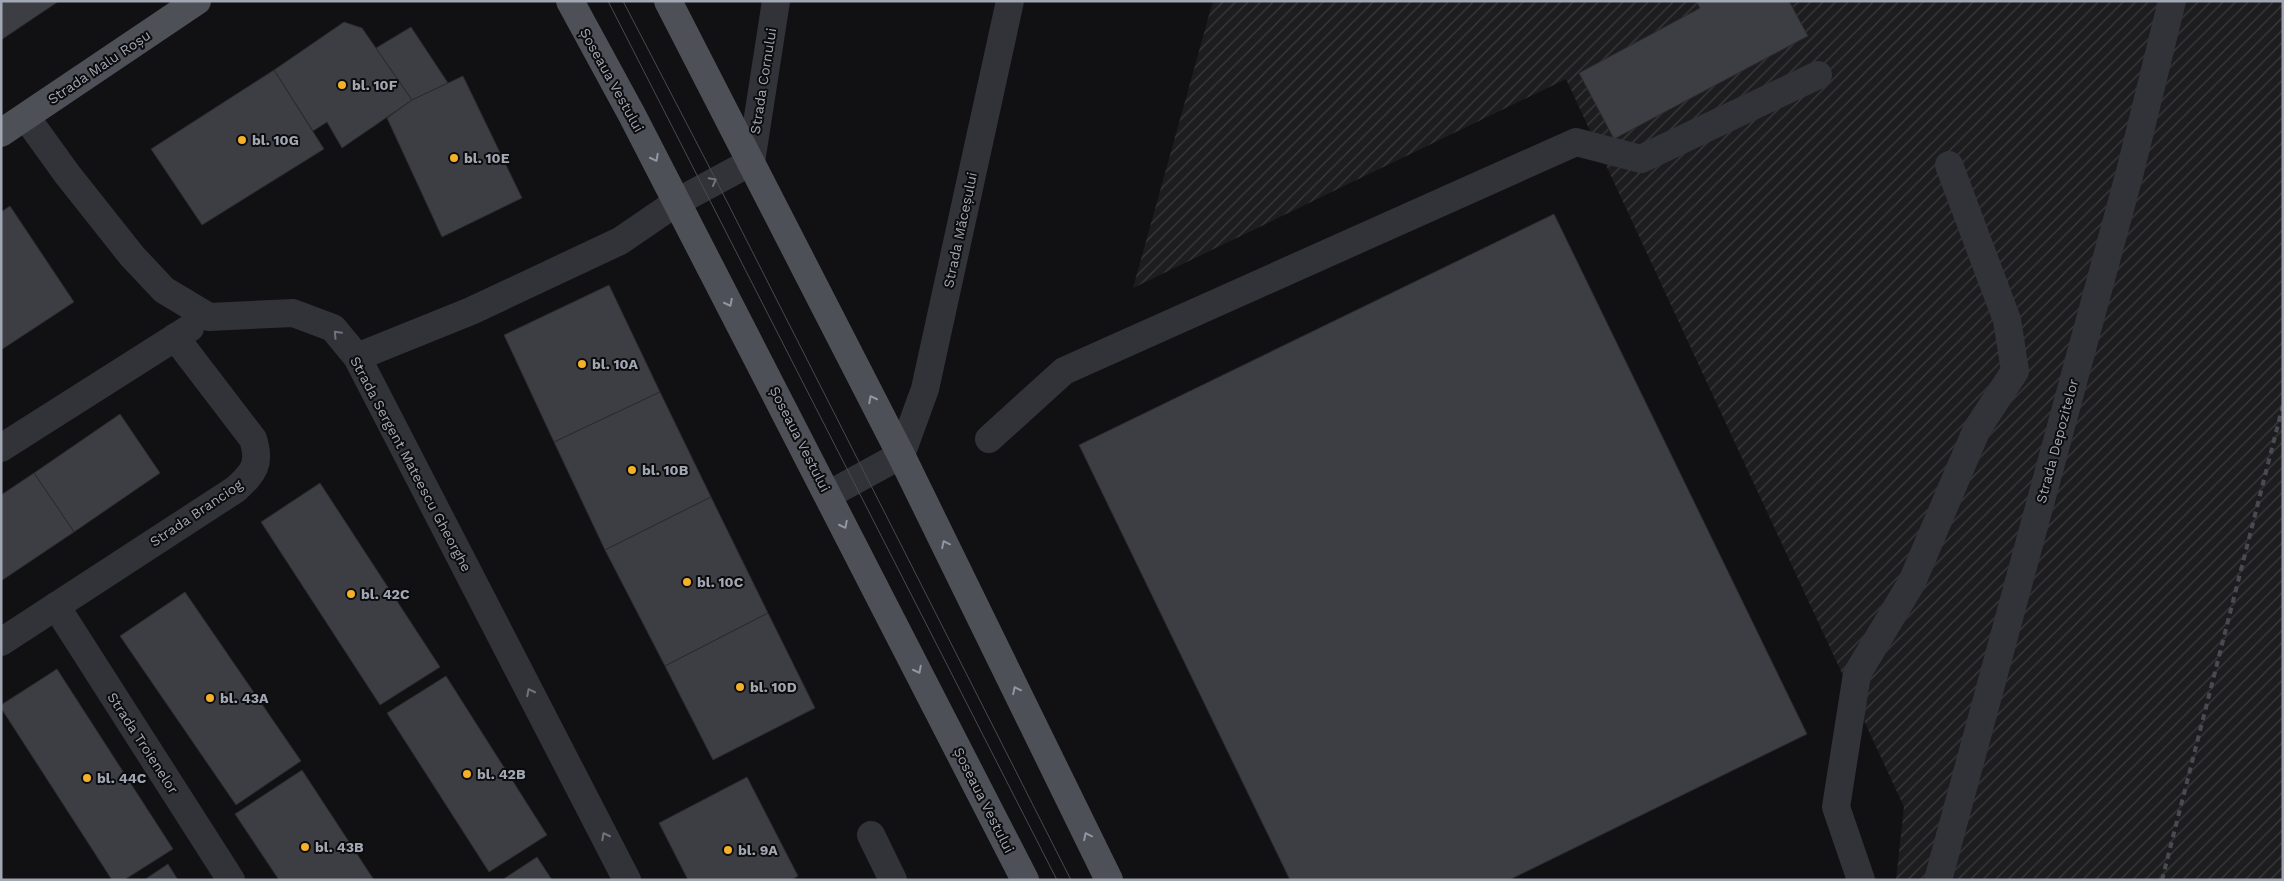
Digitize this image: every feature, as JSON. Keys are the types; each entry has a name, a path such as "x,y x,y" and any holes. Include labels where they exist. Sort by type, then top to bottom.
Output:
{"main road":[{"name":"Strada Malu Roșu","path":"1,133 197,1"},
{"path":"552,1 582,27"},
{"name":"Șoseaua Vestului","path":"570,1 582,27 632,115 1025,880"},
{"path":"668,1 901,455 1109,880"}],"street":[{"name":"Strada Cornului","path":"751,162 776,1"},
{"name":"Strada Măceșului","path":"901,455 925,389 1010,1"},
{"name":"Strada Depozitelor","path":"1938,880 2128,182 2172,1"},
{"path":"989,440 1064,371 1576,142 1641,159 1818,75"},
{"path":"1,448 209,317 164,290 132,256 67,174 26,116"},
{"path":"357,357 471,311 620,241 677,202 751,162"},
{"path":"1861,880 1836,808 1857,674 1912,582 1977,429 2015,371 2007,320 1949,165"},
{"name":"Strada Sergent Mateescu Gheorghe","path":"209,317 293,313 333,328 357,357 627,880"},
{"name":"Strada Branciog","path":"1,642 236,490 256,466 258,453 253,439 175,337"},
{"path":"828,495 901,455"},
{"name":"Strada Troienelor","path":"56,606 231,880"},
{"path":"871,835 893,880"}],"shaded area":[{"path":"1213,1 2283,1 2283,880 1896,880 1904,807 1566,79 1133,288"}],"building":[{"path":"1,1 59,1 1,40"},
{"path":"1696,1 1789,1 1808,36 1614,139 1579,73 1700,8"},
{"name":"bl. 10F","path":"344,22 362,28 412,100 342,148 327,122 313,131 274,70"},
{"path":"411,27 448,83 412,100 376,48"},
{"name":"bl. 10G","path":"274,70 324,149 202,225 151,149"},
{"name":"bl. 10E","path":"463,76 522,198 442,237 387,118 412,100"},
{"path":"10,206 74,302 1,350 1,212"},
{"path":"1554,214 1807,734 1509,880 1290,880 1079,445"},
{"name":"bl. 10A","path":"609,285 660,392 554,442 504,335"},
{"name":"bl. 10B","path":"660,392 711,497 605,550 554,442"},
{"path":"120,414 160,473 74,532 34,473"},
{"path":"34,473 74,532 1,581 1,495"},
{"name":"bl. 42C","path":"320,483 440,667 380,705 261,522"},
{"name":"bl. 10C","path":"711,497 768,613 665,666 605,550"},
{"name":"bl. 43A","path":"185,592 301,761 236,805 120,636"},
{"name":"bl. 10D","path":"768,613 815,708 713,760 665,666"},
{"name":"bl. 44C","path":"57,669 173,849 124,880 112,880 1,708 1,705"},
{"name":"bl. 42B","path":"446,676 547,835 489,872 387,713"},
{"name":"bl. 43B","path":"302,770 374,880 279,880 235,814"},
{"name":"bl. 9A","path":"747,777 798,876 791,880 688,880 659,823"},
{"path":"537,857 552,880 502,880"},
{"path":"168,864 178,880 144,880"}],"tram line":[{"path":"608,1 1057,880"},
{"path":"623,1 716,180 1071,880"}],"railway":[{"path":"2162,880 2283,405"}],"place":[{"name":"bl. 10F","path":"342,85"},
{"name":"bl. 10G","path":"242,140"},
{"name":"bl. 10E","path":"454,158"},
{"name":"bl. 10A","path":"582,364"},
{"name":"bl. 10B","path":"632,470"},
{"name":"bl. 10C","path":"687,582"},
{"name":"bl. 42C","path":"351,594"},
{"name":"bl. 10D","path":"740,687"},
{"name":"bl. 43A","path":"210,698"},
{"name":"bl. 42B","path":"467,774"},
{"name":"bl. 44C","path":"87,778"},
{"name":"bl. 43B","path":"305,847"},
{"name":"bl. 9A","path":"728,850"}]}
